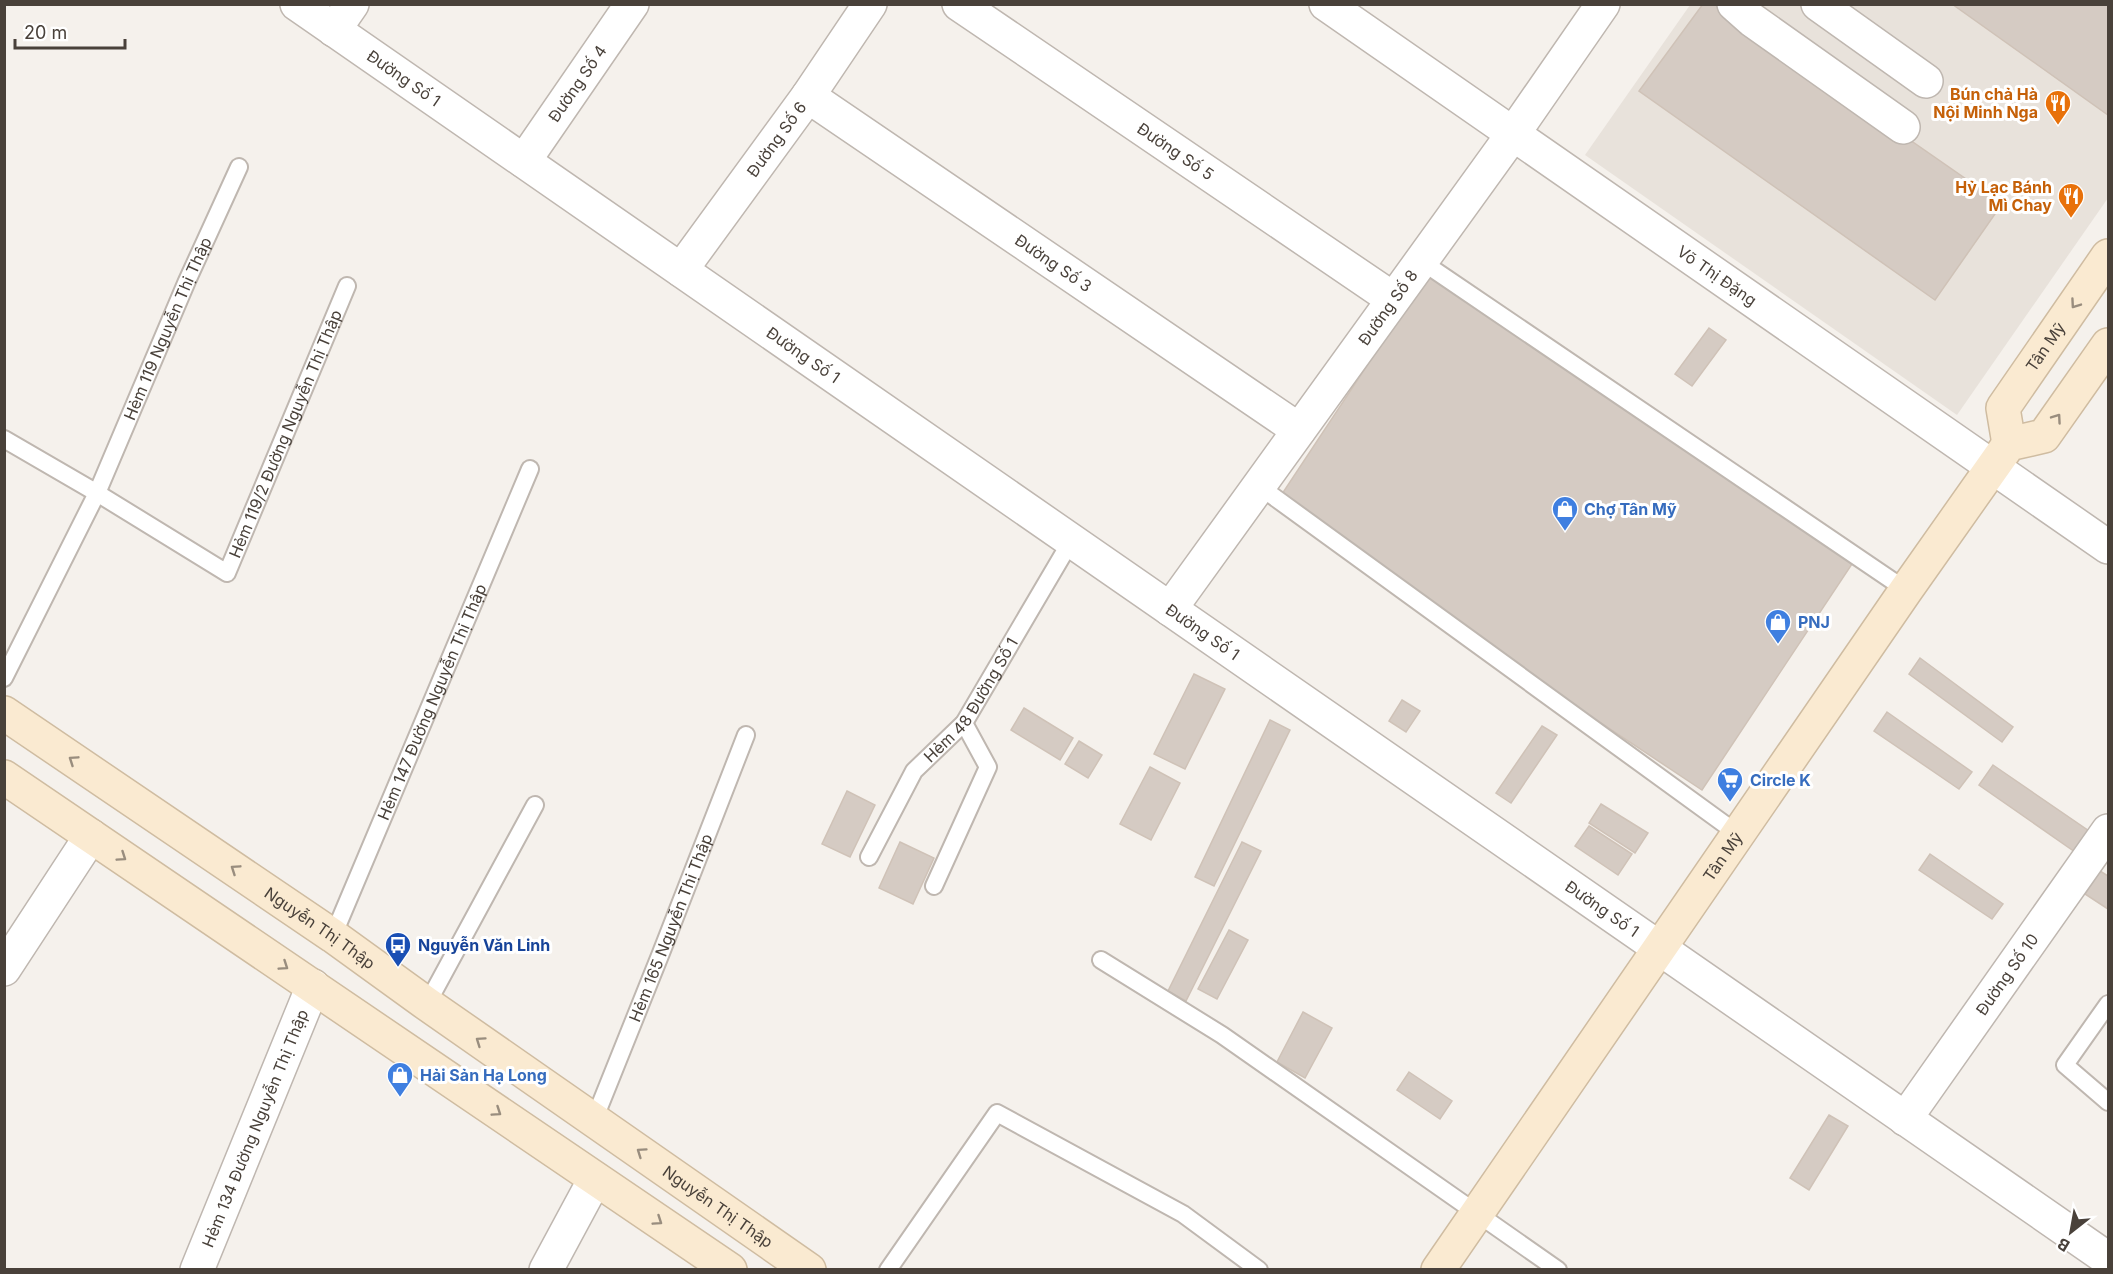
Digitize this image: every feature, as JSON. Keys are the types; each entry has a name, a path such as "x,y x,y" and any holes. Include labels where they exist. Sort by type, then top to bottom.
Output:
{"main road":[{"name":"Tân Mỹ","path":"1438,1269 1906,590 2001,456 2003,408 2109,256"},
{"path":"2001,456 2044,436 2109,345"},
{"name":"Nguyễn Thị Thập","path":"4,713 333,936 427,1004 809,1269"},
{"path":"4,777 730,1269"}],"street":[{"name":"Đường Số 1","path":"297,4 343,17 524,161 2109,1260"},
{"name":"Đường Số 4","path":"524,161 632,4"},
{"name":"Đường Số 6","path":"681,270 808,96 870,4"},
{"name":"Đường Số 5","path":"959,4 1393,299"},
{"name":"Võ Thị Đặng","path":"1326,4 1513,134 2001,456 2109,547"},
{"name":"Đường Số 8","path":"1170,609 1513,134 1603,4"},
{"path":"1734,4 1752,20 1903,128"},
{"path":"1818,4 1926,81"},
{"name":"Đường Số 3","path":"808,96 1299,430"},
{"name":"Đường Số 10","path":"1905,1119 2109,831"},
{"path":"4,969 91,836"},
{"name":"Hẻm 134 Đường Nguyễn Thị Thập","path":"197,1269 313,986"},
{"path":"546,1269 595,1179"}],"lane":[{"name":"Hẻm 119 Nguyễn Thị Thập","path":"4,678 97,493 187,281 239,166"},
{"path":"1420,261 1906,590"},
{"name":"Hẻm 119/2 Đường Nguyễn Thị Thập","path":"97,493 227,573 347,286"},
{"path":"4,440 97,493"},
{"name":"Hẻm 147 Đường Nguyễn Thị Thập","path":"333,936 530,469"},
{"path":"1259,486 1738,834"},
{"name":"Hẻm 48 Đường Số 1","path":"869,857 914,771 964,723 1071,541"},
{"path":"934,886 988,766 964,723"},
{"name":"Hẻm 165 Nguyễn Thị Thập","path":"594,1120 662,953 746,735"},
{"path":"427,1004 535,805"},
{"path":"1101,960 1222,1035 1558,1269"},
{"path":"2109,1004 2065,1065 2109,1102"},
{"path":"888,1269 997,1113 1183,1214 1259,1269"}],"shaded area":[{"path":"1690,5 2108,5 2108,198 1957,415 1585,155"}],"building":[{"path":"1703,4 1714,4 2002,204 1935,300 1639,91"},
{"path":"1952,4 2108,4 2108,115"},
{"name":"Chợ Tân Mỹ","path":"1427,275 1856,558 1702,790 1274,506"},
{"path":"1709,328 1726,340 1692,386 1675,374"},
{"path":"1920,658 2013,727 2002,742 1909,674"},
{"path":"1194,674 1225,689 1185,769 1154,754"},
{"path":"1402,700 1420,711 1406,732 1389,721"},
{"path":"1024,708 1073,738 1060,760 1011,730"},
{"path":"1887,712 1972,772 1959,789 1874,731"},
{"path":"1270,720 1290,730 1214,886 1195,877"},
{"path":"1542,726 1557,735 1511,803 1496,793"},
{"path":"1079,741 1102,755 1088,778 1065,764"},
{"path":"1993,765 2089,831 2075,852 1979,785"},
{"path":"1150,767 1180,783 1151,840 1120,824"},
{"path":"847,791 875,805 850,857 822,844"},
{"path":"1601,804 1648,833 1635,853 1589,823"},
{"path":"1589,826 1632,854 1618,875 1575,846"},
{"path":"900,842 934,858 913,904 879,888"},
{"path":"1242,842 1261,851 1186,1001 1168,991"},
{"path":"1930,854 2003,904 1992,919 1919,870"},
{"path":"2100,871 2108,876 2108,909 2085,894"},
{"path":"1229,930 1248,940 1217,999 1198,989"},
{"path":"1303,1012 1332,1028 1305,1078 1277,1062"},
{"path":"1409,1072 1452,1101 1440,1119 1397,1090"},
{"path":"1829,1115 1848,1126 1809,1190 1790,1178"}],"place":[{"name":"Bún chả Hà Nội Minh Nga","path":"2058,126"},
{"name":"Hỷ Lạc Bánh Mì Chay","path":"2071,219"},
{"name":"Chợ Tân Mỹ","path":"1565,532"},
{"name":"PNJ","path":"1778,645"},
{"name":"Circle K","path":"1730,803"},
{"name":"Nguyễn Văn Linh","path":"398,968"},
{"name":"Hải Sản Hạ Long","path":"400,1098"}]}
